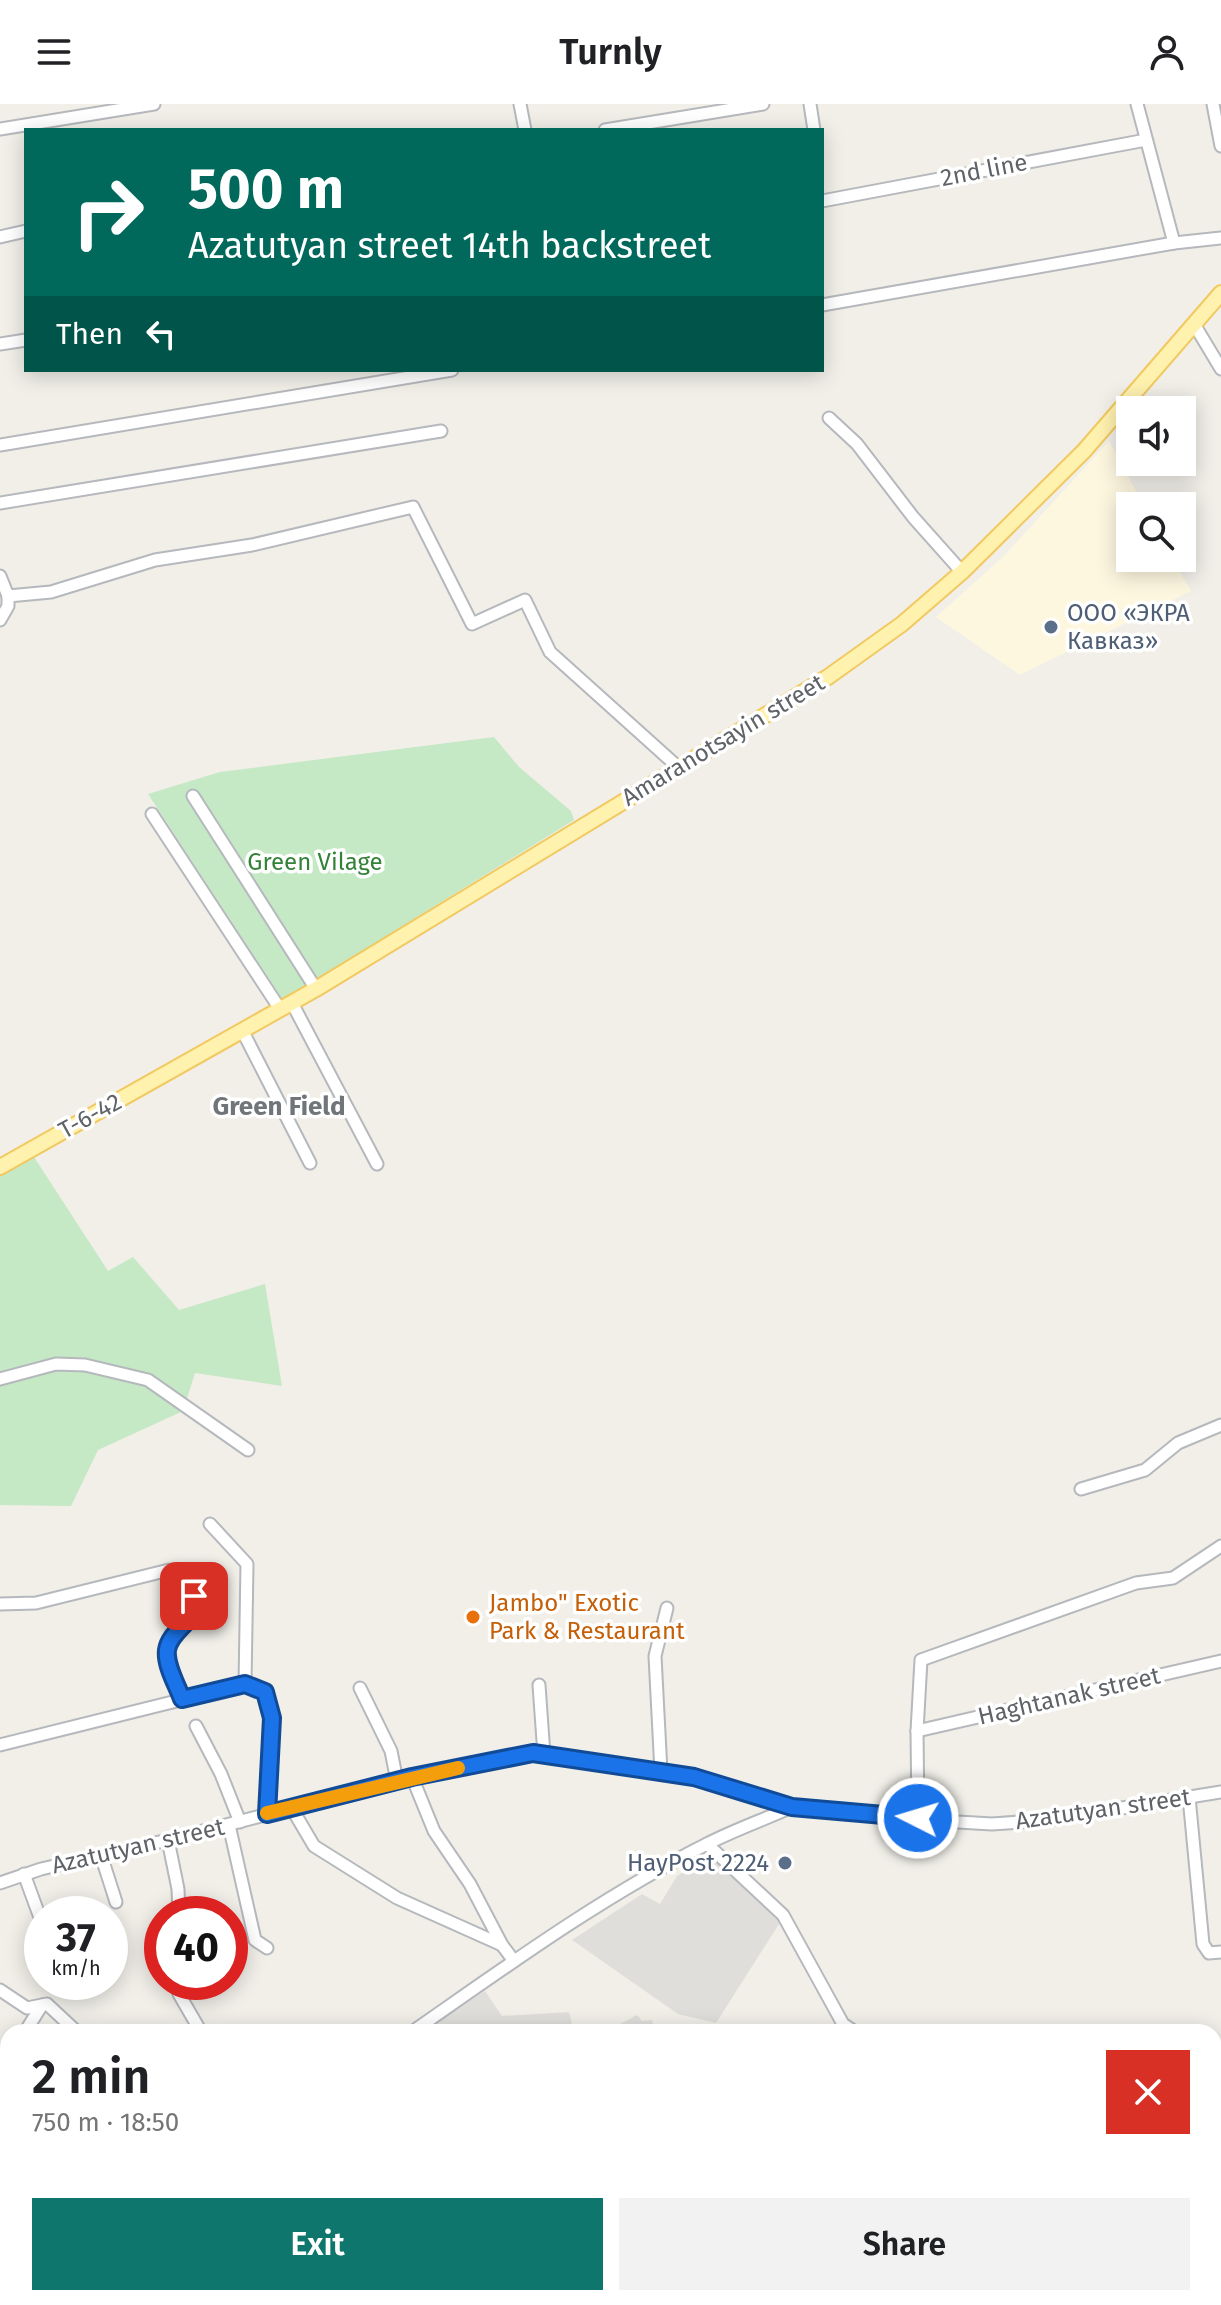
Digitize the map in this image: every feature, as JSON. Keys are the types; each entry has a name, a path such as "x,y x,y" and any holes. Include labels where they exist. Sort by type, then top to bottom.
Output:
{"main road":[{"path":"1194,324 1221,293"},
{"name":"Amaranotsayin street","path":"180,1065 316,989 828,677 902,624 962,572 1084,451 1194,324"},
{"name":"T-6-42","path":"0,1167 180,1065"}],"street":[{"path":"0,129 154,104"},
{"path":"520,104 525,128"},
{"path":"617,128 763,104"},
{"path":"810,104 814,128"},
{"path":"1137,104 1174,243"},
{"path":"1213,104 1221,146"},
{"name":"2nd line","path":"824,201 1146,140"},
{"path":"0,237 24,231"},
{"path":"824,305 1174,243 1221,238"},
{"path":"1194,324 1221,369"},
{"path":"0,344 24,340"},
{"path":"0,445 440,372"},
{"path":"829,418 857,444 913,517 962,572"},
{"path":"0,503 441,431"},
{"path":"8,596 51,592 155,560 252,545 413,507 472,624 525,600 550,652 678,767"},
{"path":"0,576 8,596 8,606 0,620"},
{"path":"193,796 316,989"},
{"path":"152,814 286,1006 377,1164"},
{"path":"242,1030 310,1163"},
{"path":"0,1379 56,1364 85,1365 148,1380 248,1450"},
{"path":"1081,1489 1145,1470 1178,1443 1221,1425"},
{"path":"210,1524 247,1564 245,1684"},
{"path":"918,1818 917,1731 921,1660 1136,1583 1173,1578 1221,1546"},
{"path":"0,1604 36,1603 169,1570 189,1583 197,1605 195,1613 167,1647 168,1660 182,1699"},
{"path":"661,1772 655,1656 667,1608"},
{"name":"Haghtanak street","path":"917,1731 1221,1661"},
{"path":"0,1745 245,1684 265,1692 272,1718 267,1814"},
{"path":"539,1685 544,1755"},
{"path":"360,1688 391,1751 397,1781"},
{"path":"196,1726 221,1774 234,1823 255,1940 267,1948"},
{"name":"Azatutyan street","path":"0,1883 24,1874 412,1777 533,1753 694,1777 792,1807 992,1824 1048,1820 1221,1792"},
{"path":"412,1777 434,1831 470,1884 502,1945 514,1961"},
{"path":"1189,1797 1203,1944 1209,1953 1221,1952"},
{"path":"291,1807 314,1846 397,1898 502,1945"},
{"path":"423,2024 619,1894 707,1844 792,1807"},
{"path":"168,1840 178,1896"},
{"path":"707,1844 783,1915 843,2024"},
{"path":"101,1855 114,1896"},
{"path":"24,1874 32,1896"},
{"path":"0,1990 27,2008 47,2004 68,2024"},
{"path":"182,2000 196,2024"},
{"path":"30,2024 42,2005"}],"shaded area":[{"path":"1109,441 1116,454 1116,476 1128,476 1136,492 1116,492 1116,572 1180,572 1191,591 1020,675 936,617 1004,556"},
{"path":"711,1855 779,1916 779,1924 716,2023 678,2014 572,1940 642,1894 660,1904 677,1876"},
{"path":"485,1991 502,2016 569,2012 572,2024 433,2024"},
{"path":"637,2015 642,2021 652,2020 653,2024 620,2024"}],"green space":[{"name":"Green Vilage","path":"494,737 519,767 571,811 574,820 283,1000 148,794 220,772"},
{"path":"34,1157 108,1271 133,1257 179,1310 265,1284 282,1386 195,1373 183,1411 98,1450 71,1506 0,1505 0,1174"}],"slow traffic":[{"path":"267,1813 458,1768"}],"place":[{"name":"ООО «ЭКРА Кавказ»","path":"1051,627"},
{"name":"Jambo\" Exotic Park & Restaurant","path":"473,1617"},
{"name":"HayPost 2224","path":"785,1863"}],"district":[{"name":"Green Field","path":"279,1106"}],"route":[{"path":"194,1596 197,1605 195,1613 167,1647 168,1660 182,1699 245,1684 265,1692 272,1718 267,1814 412,1777 533,1753 694,1777 792,1807 918,1818"}]}
